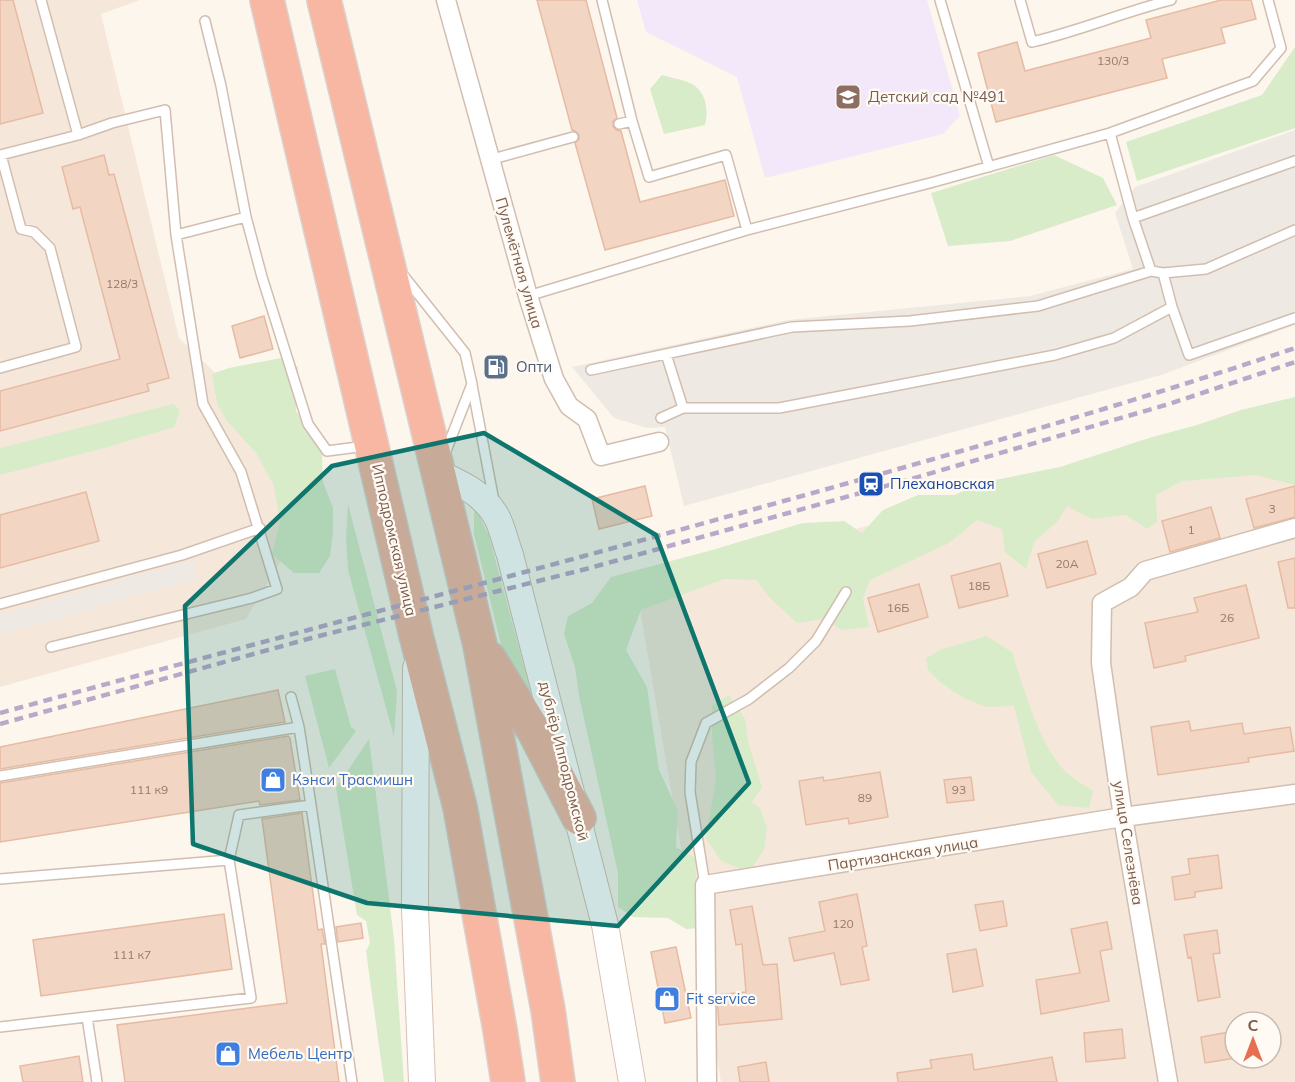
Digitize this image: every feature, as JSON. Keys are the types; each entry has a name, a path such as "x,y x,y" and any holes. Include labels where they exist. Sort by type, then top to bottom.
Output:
{"highway":[{"name":"Ипподромская улица","path":"267,0 416,635 460,807 508,1082"},
{"path":"324,0 480,645 548,1010 558,1082"},
{"path":"480,645 534,730 579,818"}],"street":[{"name":"Пулемётная улица","path":"446,0 528,296 555,379 569,406 587,419 601,456 659,442"},
{"name":"дублёр Ипподромской","path":"438,472 468,487 484,500 496,516 526,614 605,925 632,1082"},
{"name":"улица Селезнёва","path":"1168,1082 1123,817 1101,663 1102,603 1131,587 1145,570 1295,528"},
{"path":"416,635 415,909 422,1082"},
{"name":"Партизанская улица","path":"705,885 1123,817 1295,794"},
{"path":"705,885 707,1082"}],"lane":[{"path":"41,0 78,135"},
{"path":"602,0 632,121 649,177 726,155 747,230"},
{"path":"940,0 989,167"},
{"path":"1020,0 1032,42 1072,33 1131,10 1171,0"},
{"path":"528,296 747,230 1110,133 1253,81 1281,48 1268,0"},
{"path":"205,21 223,97 258,278 308,424 327,451 372,445"},
{"path":"0,368 76,347 50,248 34,232 21,229 1,155 165,110 176,235 203,404 241,472 277,589 252,598 51,647"},
{"path":"619,124 632,121"},
{"path":"1110,133 1150,271"},
{"path":"489,160 573,137"},
{"path":"1133,218 1295,161"},
{"path":"176,235 246,217"},
{"path":"591,370 792,327 910,321 1038,306 1150,271 1163,273 1206,269 1295,230"},
{"path":"386,253 465,353 496,516"},
{"path":"1163,273 1172,307 1190,355 1295,318"},
{"path":"662,418 683,408 778,408 1055,356 1114,338 1172,307"},
{"path":"666,354 683,408"},
{"path":"438,472 472,384"},
{"path":"0,604 182,555 260,528"},
{"path":"705,885 690,792 691,762 706,723 749,699 796,661 816,641 846,592"},
{"path":"291,698 299,727 352,1082"},
{"path":"0,776 299,727"},
{"path":"0,1027 251,998 229,860 239,815 311,805"},
{"path":"0,879 229,860"},
{"path":"87,1017 97,1082"}],"highlighted area":[{"path":"484,433 656,535 749,783 618,926 367,903 193,844 185,606 332,466"}],"shaded area":[{"path":"0,0 140,0 101,14 179,338 263,419 288,549 246,619 0,687"},
{"name":"Детский сад №491","path":"637,0 927,0 960,116 943,134 765,178 737,77 646,32"},
{"path":"1295,130 1295,325 1161,375 684,506 665,427 647,428 614,418 572,367 788,320 1030,296 1133,269 1115,213 1135,187"},
{"path":"1295,415 1295,1082 721,1082 636,586"},
{"path":"193,560 198,578 0,635 0,615"}],"green space":[{"path":"1295,47 1295,128 1137,181 1126,142 1262,95"},
{"path":"662,75 683,80 700,90 707,113 705,125 664,134 650,89"},
{"path":"1054,155 1103,178 1117,205 1010,241 948,246 931,193"},
{"path":"281,358 298,367 296,411 322,453 323,482 333,508 330,556 319,573 294,573 272,554 280,522 274,486 256,453 226,420 217,403 212,374 229,368"},
{"path":"1295,397 1295,485 1256,475 1182,481 1156,495 1157,522 1147,529 1126,515 1092,519 1067,506 1057,522 1034,542 1026,569 1005,552 1002,529 977,520 949,543 870,580 863,599 869,627 842,630 823,619 797,623 770,598 756,580 724,579 641,610 626,650 647,687 659,770 678,811 676,847 695,858 700,928 686,929 668,918 633,917 618,907 618,873 579,696 575,667 564,634 568,616 592,603 611,577 803,523 844,521 862,533 883,510 918,495 954,495 985,482 1060,467 1241,410"},
{"path":"173,404 180,410 174,427 0,475 0,448"},
{"path":"348,504 397,691 394,737 348,570 346,538"},
{"path":"474,505 489,536 531,693 502,649 474,534"},
{"path":"986,636 1012,652 1033,716 1048,748 1066,772 1093,791 1089,808 1058,805 1031,772 1014,706 986,707 964,698 941,683 928,670 926,658 940,650"},
{"path":"335,669 351,727 356,731 329,768 305,676"},
{"path":"729,695 745,719 749,745 762,787 752,802 760,808 767,828 764,850 749,872 721,861 706,838 716,778 712,706"},
{"path":"369,739 394,939 404,1082 384,1082 366,951 370,943 366,921 357,915 336,788"}],"building":[{"path":"0,0 13,0 43,113 0,124"},
{"path":"537,0 586,0 617,118 613,121 613,126 616,130 621,131 640,202 725,180 734,216 605,250 575,143 579,135 572,130"},
{"path":"1221,0 1251,0 1256,19 1221,28 1225,43 1162,59 1167,78 996,122 978,53 1017,42 1025,71 1151,38 1146,20"},
{"path":"104,155 109,175 114,174 169,378 147,384 149,391 0,431 0,391 120,359 80,207 73,209 62,167"},
{"path":"264,316 273,349 240,358 232,326"},
{"path":"645,486 652,516 599,529 592,499"},
{"path":"1295,486 1295,517 1254,528 1246,499"},
{"path":"86,492 99,541 0,568 0,515"},
{"path":"1211,507 1220,538 1170,552 1162,521"},
{"path":"1087,541 1096,574 1047,588 1038,554"},
{"path":"1295,558 1295,608 1288,608 1278,562"},
{"path":"1000,563 1008,596 959,608 951,576"},
{"path":"919,584 928,617 878,632 868,598"},
{"path":"1246,585 1259,638 1185,656 1186,661 1154,668 1145,623 1198,612 1194,598"},
{"path":"278,690 285,722 0,769 0,747"},
{"path":"1189,721 1191,731 1242,723 1244,734 1290,727 1294,751 1248,758 1249,762 1158,775 1151,727"},
{"path":"288,736 300,800 260,805 259,801 0,842 0,783"},
{"path":"880,772 888,817 849,824 848,818 806,825 799,781 823,777 824,781"},
{"path":"971,777 974,800 947,803 944,780"},
{"name":"Мебель Центр","path":"302,813 318,930 322,929 325,944 321,944 339,1082 125,1082 117,1025 287,1003 262,819"},
{"path":"1218,855 1222,888 1195,892 1195,897 1175,900 1172,877 1190,874 1188,859"},
{"path":"857,894 867,946 862,947 869,980 841,985 834,953 794,961 789,938 825,931 819,902"},
{"path":"1003,901 1007,926 980,931 975,905"},
{"path":"752,906 763,965 777,964 782,1019 719,1025 717,995 746,992 742,944 736,945 730,910"},
{"path":"224,914 232,969 41,996 33,940"},
{"path":"1107,922 1112,949 1100,951 1109,1001 1041,1014 1036,980 1080,973 1071,929"},
{"path":"361,923 363,938 338,942 336,927"},
{"path":"1217,930 1220,953 1213,954 1220,997 1198,1001 1191,957 1188,958 1184,935"},
{"path":"676,947 691,1018 665,1023 651,952"},
{"path":"976,949 983,986 953,992 947,954"},
{"path":"1122,1029 1125,1058 1086,1062 1084,1033"},
{"path":"1223,1033 1223,1060 1205,1063 1201,1037"},
{"path":"972,1054 974,1070 1052,1057 1057,1082 898,1082 897,1073 932,1068 930,1060"},
{"path":"79,1056 83,1082 23,1082 20,1066"},
{"path":"766,1062 769,1082 740,1082 738,1067"}],"railway":[{"path":"0,713 883,473 1021,434 1295,348"},
{"path":"0,724 315,637 586,569 911,479 1169,404 1295,362"}],"place":[{"name":"Детский сад №491","path":"848,97"},
{"name":"Опти","path":"496,367"},
{"name":"Плехановская","path":"871,484"},
{"name":"Кэнси Трасмишн","path":"273,780"},
{"name":"Fit service","path":"667,999"},
{"name":"Мебель Центр","path":"228,1054"}]}
